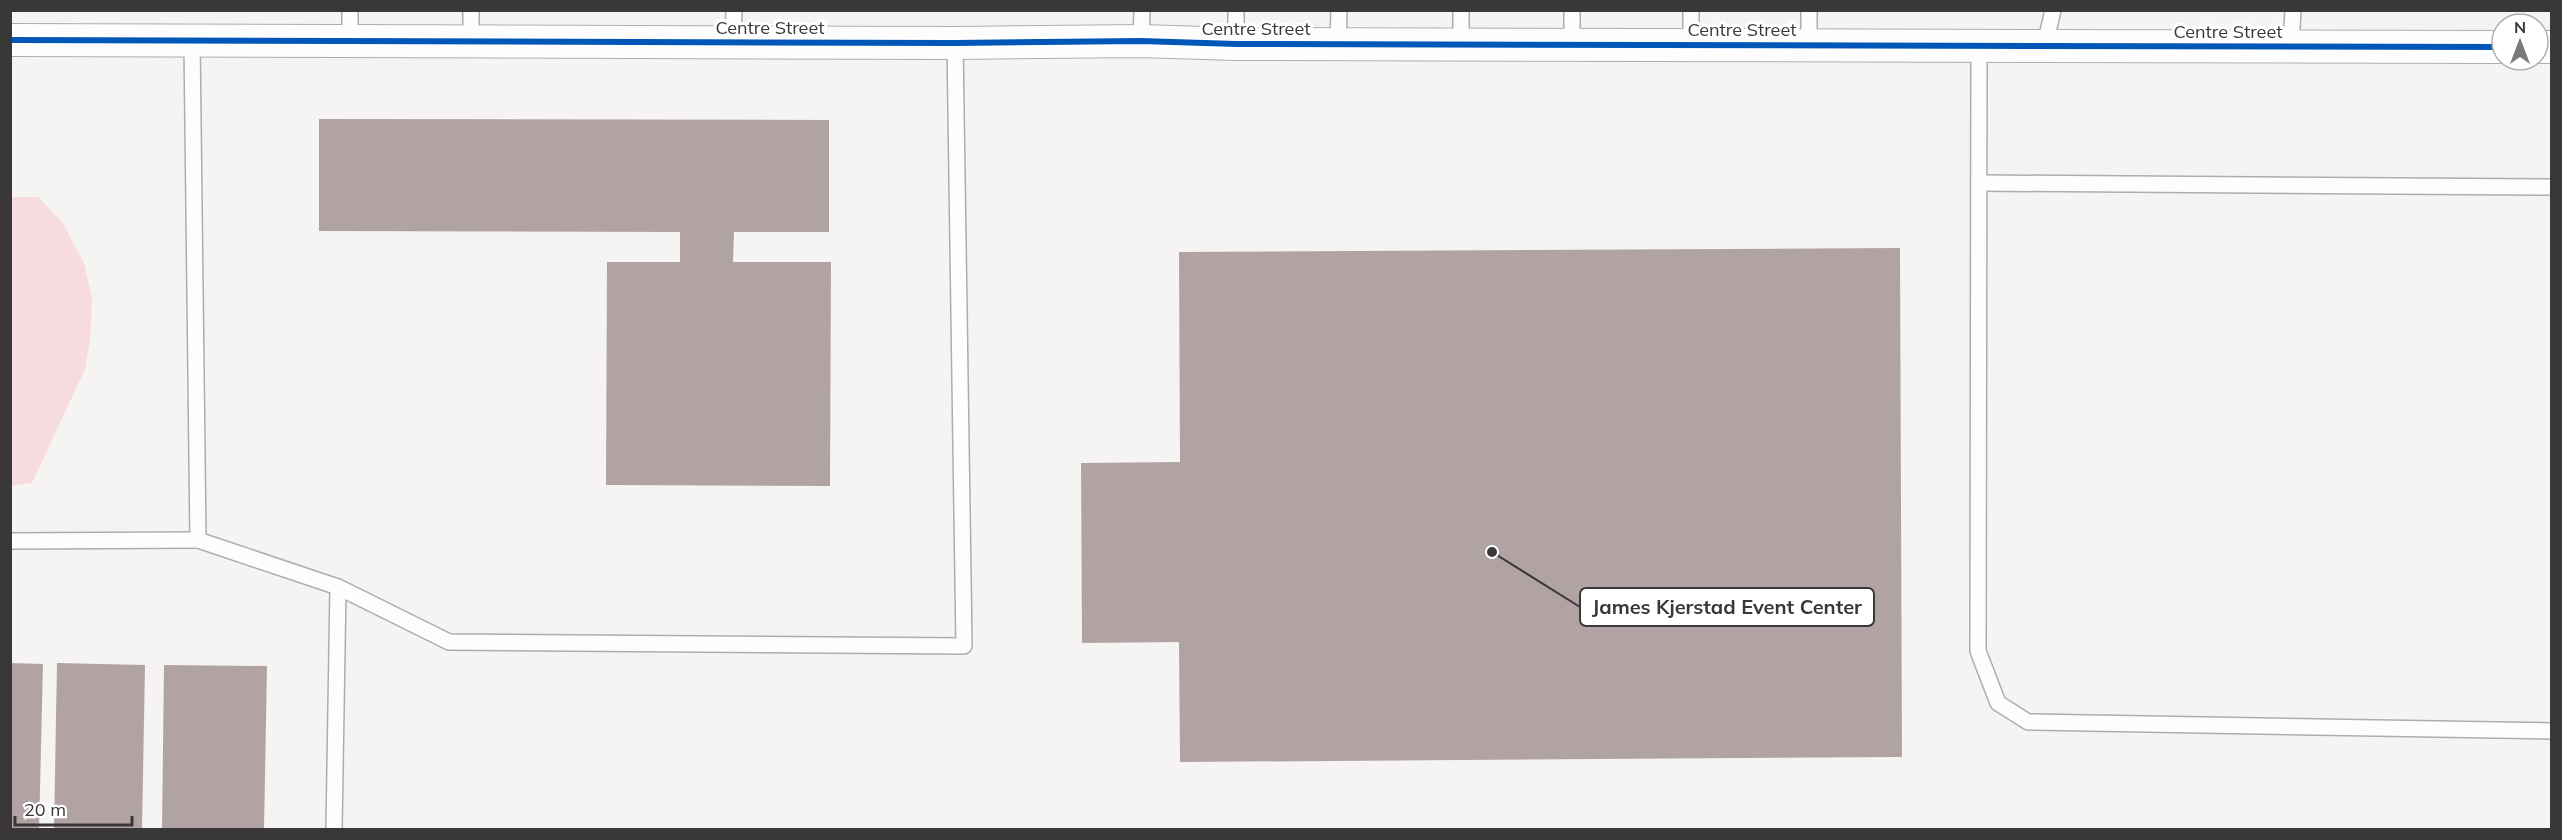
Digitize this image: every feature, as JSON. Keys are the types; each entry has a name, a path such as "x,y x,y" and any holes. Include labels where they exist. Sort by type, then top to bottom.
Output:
{"street":[{"name":"Centre Street","path":"10,40 350,42 471,25 733,42 955,43 1142,26 1236,44 2490,47"}],"lane":[{"path":"350,10 350,42"},
{"path":"733,42 734,10"},
{"path":"1236,10 1236,44"},
{"path":"1338,43 1339,10"},
{"path":"1461,10 1461,43"},
{"path":"1572,10 1572,44"},
{"path":"1691,10 1691,44"},
{"path":"1809,10 1809,45"},
{"path":"2045,45 2053,10"},
{"path":"2291,46 2293,10"},
{"path":"192,41 198,540"},
{"path":"10,541 198,540 338,587 449,642 964,645 955,43"},
{"path":"1979,45 1978,651 1998,703 2028,722 2552,731"},
{"path":"1979,183 2552,186"},
{"path":"334,830 338,587"}],"shaded area":[{"path":"11,197 38,197 62,222 84,263 92,298 90,342 85,369 32,483 10,486"}],"building":[{"path":"319,119 829,120 829,232 734,232 733,262 831,262 830,486 606,485 607,262 680,262 680,232 319,231"},
{"path":"1900,248 1902,757 1180,762 1179,642 1082,643 1081,463 1180,462 1179,252"},
{"path":"10,663 43,664 39,830 10,830"},
{"path":"57,663 145,665 142,830 54,830"},
{"path":"164,665 267,666 264,830 162,830"}],"cycle path":[{"path":"10,40 955,43 1141,41 1236,44 2490,47"}],"place":[{"name":"James Kjerstad Event Center","path":"1492,552"}]}
